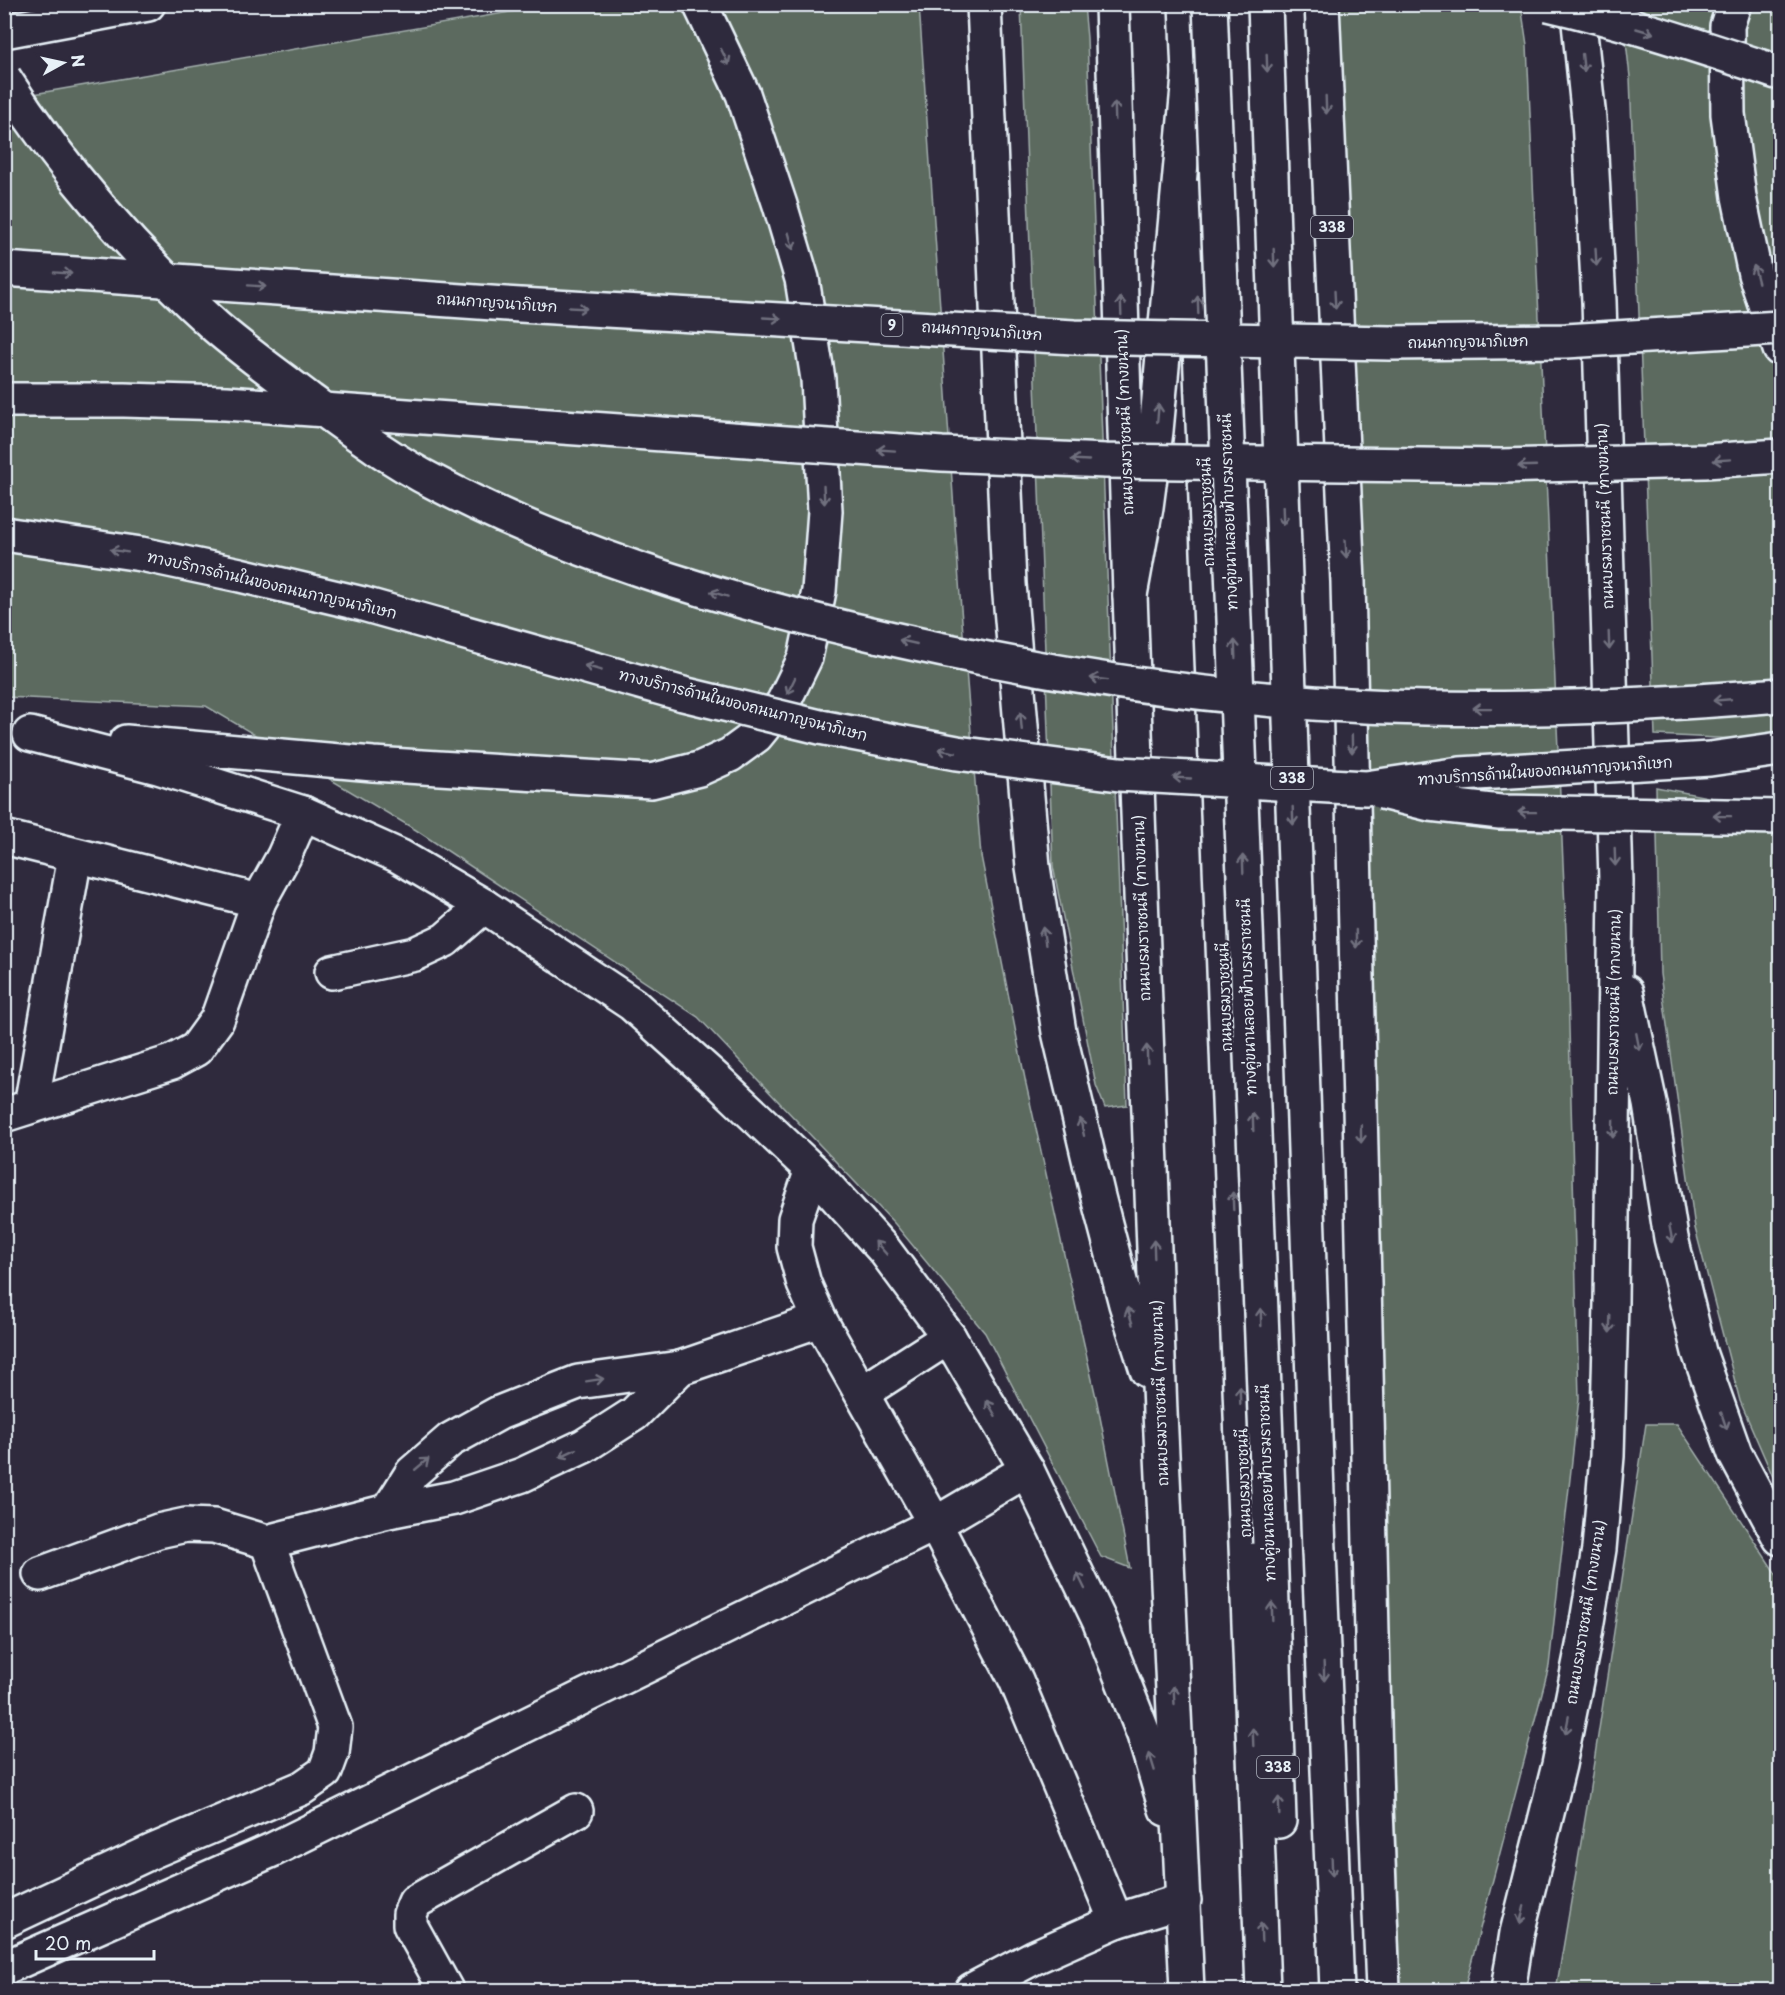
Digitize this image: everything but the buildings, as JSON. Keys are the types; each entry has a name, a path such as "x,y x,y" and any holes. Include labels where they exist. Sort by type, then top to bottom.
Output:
{"main road":[{"path":"4,31 148,4"},
{"path":"17,732 384,764 651,781 699,769 730,755 756,736 783,703 805,658 819,591 825,510 818,379 802,279 780,205 743,94 700,4"},
{"path":"984,4 1010,584 1033,867 1059,1032 1126,1304 1160,1412"},
{"name":"ถนนบรมราชชนนี (ทางขนาน)","path":"1112,4 1130,595 1160,1412 1188,1990"},
{"name":"ถนนบรมราชชนนี","path":"1186,4 1263,1990"},
{"name":"ทางคู่ขนานลอยฟ้าบรมราชชนนี","path":"1210,4 1286,1990"},
{"name":"338","path":"1265,4 1318,1539 1336,1990"},
{"name":"338","path":"1322,4 1348,582 1376,1786 1383,1990"},
{"path":"1548,4 1686,42 1780,73"},
{"name":"ถนนบรมราชชนนี (ทางขนาน)","path":"1508,1990 1517,1933 1559,1765 1599,1549 1606,1455 1611,1303 1616,881 1599,301 1589,119 1577,4"},
{"path":"1734,4 1727,26 1728,114 1739,196 1755,274 1780,349"},
{"path":"1130,595 1146,507 1156,431 1189,76"},
{"path":"4,78 64,164 132,244 216,327 279,377 346,426 430,480 529,529 633,568 788,614 927,647 1088,677 1266,699 1401,707 1540,708 1677,703 1780,695"},
{"name":"ถนนกาญจนาภิเษก","path":"4,269 508,304 1074,337 1425,342 1566,341 1780,328"},
{"path":"4,400 226,403 942,454 1106,461 1501,466 1705,461 1780,456"},
{"name":"ทางบริการด้านในของถนนกาญจนาภิเษก","path":"4,534 141,554 363,604 683,694 820,727 934,749 1119,774 1366,788 1460,774 1710,759 1780,749"},
{"path":"17,732 158,767 303,813 399,856 484,906 632,1004 812,1170 885,1251 949,1336 1027,1470 1103,1630 1144,1735 1181,1859"},
{"path":"1366,788 1430,804 1500,812 1780,817"},
{"path":"18,1111 172,1062 196,1049 217,1020 259,901 284,856 303,813"},
{"path":"4,837 259,901"},
{"path":"18,1111 75,856"},
{"path":"332,972 415,954 445,940 484,906"},
{"path":"1614,944 1642,1060 1671,1238 1700,1352 1735,1454 1773,1524"},
{"path":"812,1170 795,1219 794,1247 804,1284 820,1320 935,1524 1016,1680 1116,1921"},
{"path":"388,1511 412,1473 450,1440 499,1413 578,1382 681,1368 820,1320"},
{"path":"862,1393 949,1336"},
{"path":"40,1574 158,1532 186,1525 214,1526 267,1542 388,1511 454,1498 522,1475 584,1446 634,1414 681,1368"},
{"path":"4,1968 272,1850 935,1524 1027,1470"},
{"path":"4,1921 153,1851 302,1788 324,1772 332,1752 335,1727 267,1542"},
{"path":"446,1990 410,1925 410,1914 415,1902 576,1811"},
{"path":"972,1990 1035,1957 1116,1921 1184,1900"}],"green space":[{"path":"550,5 919,5 960,596 981,856 1026,1084 1097,1402 1130,1568 1101,1557 985,1333 895,1224 698,1017 416,830 206,706 5,697 5,99"},
{"path":"1021,5 1084,5 1087,38 1127,1105 1105,1108 1096,1085 1053,866"},
{"path":"1331,5 1521,5 1527,45 1567,954 1579,1398 1549,1666 1464,1990 1401,1990"},
{"path":"1622,5 1780,5 1780,741 1655,735 1630,77"},
{"path":"1656,787 1780,811 1780,1493 1740,1401 1695,1228 1660,974"},
{"path":"1646,1424 1677,1424 1780,1580 1780,1990 1556,1990 1587,1807"}]}
